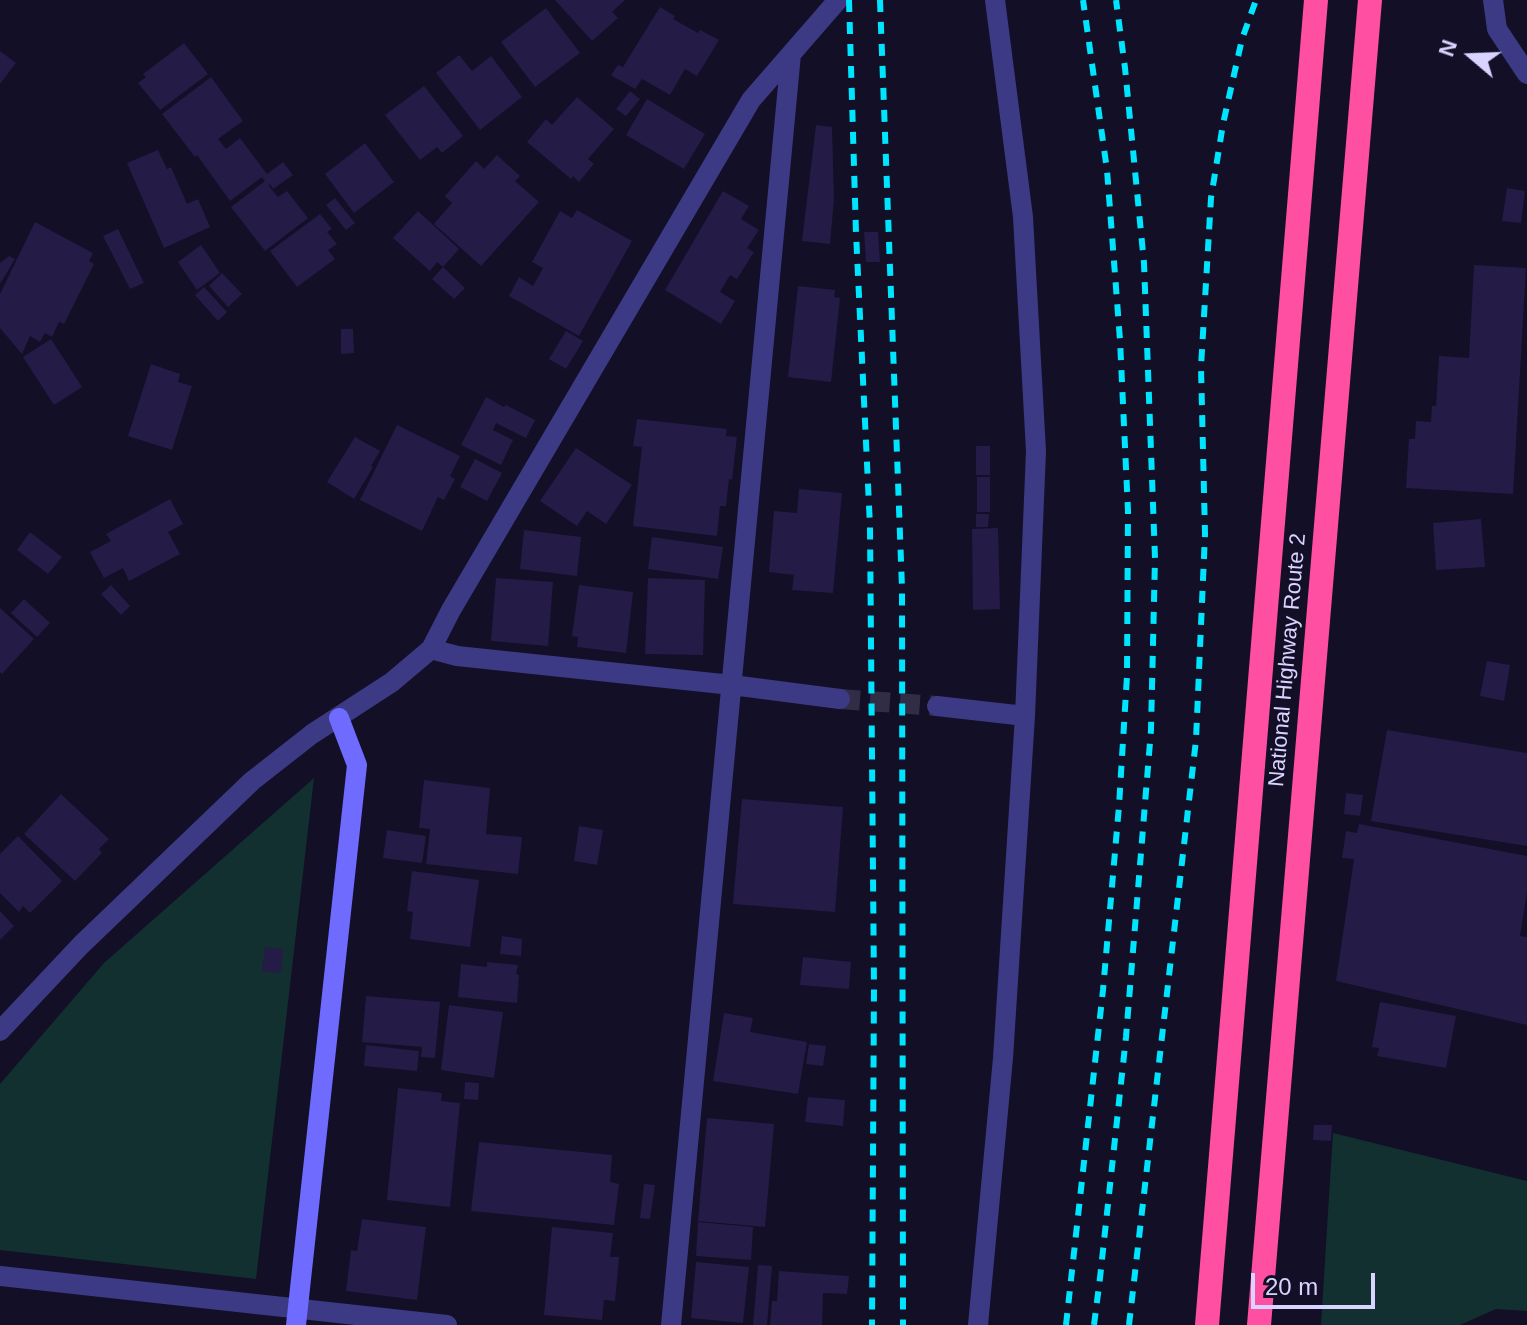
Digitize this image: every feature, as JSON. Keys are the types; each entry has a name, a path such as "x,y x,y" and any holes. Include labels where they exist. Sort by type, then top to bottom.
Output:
{"highway":[{"name":"National Highway Route 2","path":"1207,1325 1316,0"},
{"name":"National Highway Route 2","path":"1259,1325 1370,0"}],"street":[{"path":"0,1031 81,945 252,781 312,734 392,682 431,649 459,596 751,100 838,0"},
{"path":"978,1325 1003,1058 1025,716 1036,451 1023,217 995,0"},
{"path":"1493,0 1497,29 1527,74"},
{"path":"671,1325 791,54"},
{"path":"431,649 457,656 840,699"},
{"path":"937,706 1025,716"},
{"path":"297,1316 357,765 339,718"},
{"path":"0,1276 297,1316 447,1325"}],"green space":[{"path":"314,778 256,1279 0,1250 0,1084 104,963"},
{"path":"1333,1133 1527,1181 1527,1311 1496,1309 1460,1325 1321,1325"}],"building":[{"path":"555,0 625,0 612,12 618,18 592,41"},
{"path":"660,7 675,16 673,19 698,33 700,30 719,40 697,76 685,69 670,95 642,79 635,89 611,75 618,65 623,67"},
{"path":"546,8 580,53 535,87 501,42"},
{"path":"184,43 208,74 160,110 138,83 146,77 143,74"},
{"path":"0,51 16,63 0,84"},
{"path":"459,55 472,71 491,56 522,97 480,130 436,73"},
{"path":"211,77 243,121 218,139 226,149 240,138 267,174 283,162 293,175 273,189 269,186 278,197 287,191 308,218 265,251 231,207 265,181 262,177 230,201 162,114"},
{"path":"424,86 463,136 442,153 437,147 420,160 385,115"},
{"path":"630,91 640,99 626,116 616,109"},
{"path":"577,97 614,129 588,159 594,164 579,182 573,176 571,179 527,142 546,119 552,125"},
{"path":"647,99 705,134 684,169 626,135"},
{"path":"816,125 832,127 834,199 830,244 802,241"},
{"path":"365,143 394,182 354,213 325,174"},
{"path":"158,150 167,169 171,167 187,204 198,199 210,227 164,248 127,163"},
{"path":"497,155 520,176 515,181 539,202 481,266 434,224 452,203 445,196 476,161 484,169"},
{"path":"1507,188 1525,191 1521,223 1502,221"},
{"path":"723,191 749,206 741,219 759,230 747,248 754,252 737,279 730,275 720,292 735,301 721,324 665,290"},
{"path":"335,198 355,223 346,230 326,205"},
{"path":"577,210 632,241 579,336 509,296 519,277 533,286 543,268 532,262 560,211 572,218"},
{"path":"418,211 459,249 443,267 437,262 430,271 393,238"},
{"path":"320,214 332,229 327,232 337,244 328,250 335,259 297,287 270,251"},
{"path":"35,222 93,253 89,261 94,264 64,324 59,322 52,337 45,333 40,342 30,336 22,354 0,328 0,294"},
{"path":"118,229 144,283 130,289 103,236"},
{"path":"864,232 878,232 880,262 866,262"},
{"path":"201,245 220,273 197,290 178,262"},
{"path":"9,256 15,259 0,284 0,263"},
{"path":"1474,265 1526,268 1513,494 1406,488 1409,439 1415,439 1416,421 1431,422 1432,406 1436,406 1439,356 1469,358"},
{"path":"443,267 465,288 454,299 432,279"},
{"path":"222,273 242,294 228,307 209,286"},
{"path":"798,286 835,290 834,297 840,298 831,382 788,377"},
{"path":"204,287 227,312 218,321 195,295"},
{"path":"341,329 353,329 354,353 341,354"},
{"path":"566,331 583,341 566,369 549,359"},
{"path":"51,339 82,387 54,405 23,357"},
{"path":"151,364 180,374 178,382 192,386 172,450 128,436"},
{"path":"486,397 535,420 526,438 496,423 493,430 513,440 501,465 461,445"},
{"path":"637,419 727,429 726,436 737,437 732,480 729,479 726,506 720,506 717,536 633,526 642,447 633,446"},
{"path":"397,425 460,456 450,476 455,479 444,500 438,497 422,531 360,500"},
{"path":"355,437 380,451 354,499 327,482"},
{"path":"976,446 990,446 990,475 976,475"},
{"path":"576,448 632,485 606,524 587,511 577,526 540,501"},
{"path":"475,459 502,473 487,501 460,487"},
{"path":"977,477 990,477 990,512 977,512"},
{"path":"799,489 842,493 833,593 792,590 794,575 769,572 774,511 797,513"},
{"path":"170,499 183,524 168,532 180,554 129,581 123,568 104,578 90,552 111,541 106,534"},
{"path":"976,514 989,514 988,527 976,527"},
{"path":"1481,519 1485,567 1436,570 1433,523"},
{"path":"998,528 1000,609 973,610 972,529"},
{"path":"524,530 581,537 577,576 520,569"},
{"path":"30,532 62,557 48,574 17,550"},
{"path":"652,537 723,547 718,579 648,569"},
{"path":"496,578 553,582 548,646 491,641"},
{"path":"648,578 705,580 703,655 645,654"},
{"path":"111,585 130,606 121,615 101,594"},
{"path":"579,585 633,592 626,653 577,647 578,637 572,636"},
{"path":"24,599 50,623 37,637 11,613"},
{"path":"0,608 34,639 2,674 0,672"},
{"path":"1487,661 1510,665 1504,701 1480,696"},
{"path":"1387,730 1527,753 1527,846 1371,821"},
{"path":"424,780 490,788 486,834 522,837 518,874 426,864 430,829 419,828"},
{"path":"1346,793 1363,795 1360,816 1344,814"},
{"path":"61,794 109,839 99,849 102,853 75,881 24,834"},
{"path":"742,799 843,807 835,912 733,904"},
{"path":"1359,824 1527,856 1527,892 1520,936 1527,937 1527,1025 1336,981 1354,859 1342,858 1346,831 1357,833"},
{"path":"579,826 603,830 597,865 574,861"},
{"path":"387,830 426,836 422,863 383,858"},
{"path":"18,836 62,881 30,913 23,906 19,912 0,893 0,854"},
{"path":"412,871 479,880 470,947 410,939 413,912 407,911"},
{"path":"0,911 14,926 0,940"},
{"path":"502,936 522,939 521,956 500,954"},
{"path":"265,947 283,949 281,973 262,971"},
{"path":"803,957 851,962 849,989 800,985"},
{"path":"487,962 518,965 517,1003 458,997 461,964 487,967"},
{"path":"366,996 440,1002 435,1058 421,1057 422,1047 362,1042"},
{"path":"1380,1002 1456,1016 1446,1068 1377,1056 1379,1048 1372,1047"},
{"path":"449,1005 503,1012 494,1078 441,1070"},
{"path":"724,1013 753,1018 750,1032 807,1042 798,1094 713,1081"},
{"path":"809,1044 826,1046 823,1066 806,1064"},
{"path":"366,1045 419,1051 417,1071 364,1066"},
{"path":"465,1082 479,1083 478,1100 464,1099"},
{"path":"398,1088 442,1093 441,1101 460,1103 450,1207 387,1200"},
{"path":"808,1097 845,1100 843,1126 805,1122"},
{"path":"707,1118 774,1124 765,1227 698,1221"},
{"path":"1314,1125 1332,1125 1331,1141 1313,1140"},
{"path":"479,1142 612,1155 610,1182 619,1184 614,1225 471,1211"},
{"path":"644,1184 655,1185 650,1219 640,1218"},
{"path":"362,1219 426,1227 417,1300 346,1291 351,1250 357,1251"},
{"path":"698,1222 753,1227 751,1260 696,1256"},
{"path":"552,1227 613,1233 610,1257 619,1257 615,1301 604,1300 602,1320 544,1315"},
{"path":"696,1262 749,1267 743,1323 691,1318"},
{"path":"758,1265 772,1266 767,1325 753,1325"},
{"path":"779,1271 849,1276 847,1294 823,1293 822,1325 770,1325 772,1301 777,1301"}],"tunnel":[{"path":"840,699 937,706"}],"railway":[{"path":"849,0 870,526 874,987 872,1325"},
{"path":"880,0 902,588 903,1325"},
{"path":"1066,1325 1103,990 1127,676 1128,511 1120,340 1107,170 1083,0"},
{"path":"1094,1325 1126,1037 1151,730 1155,558 1144,263 1116,0"},
{"path":"1129,1325 1196,740 1205,534 1201,367 1211,198 1242,39 1256,0"}]}
